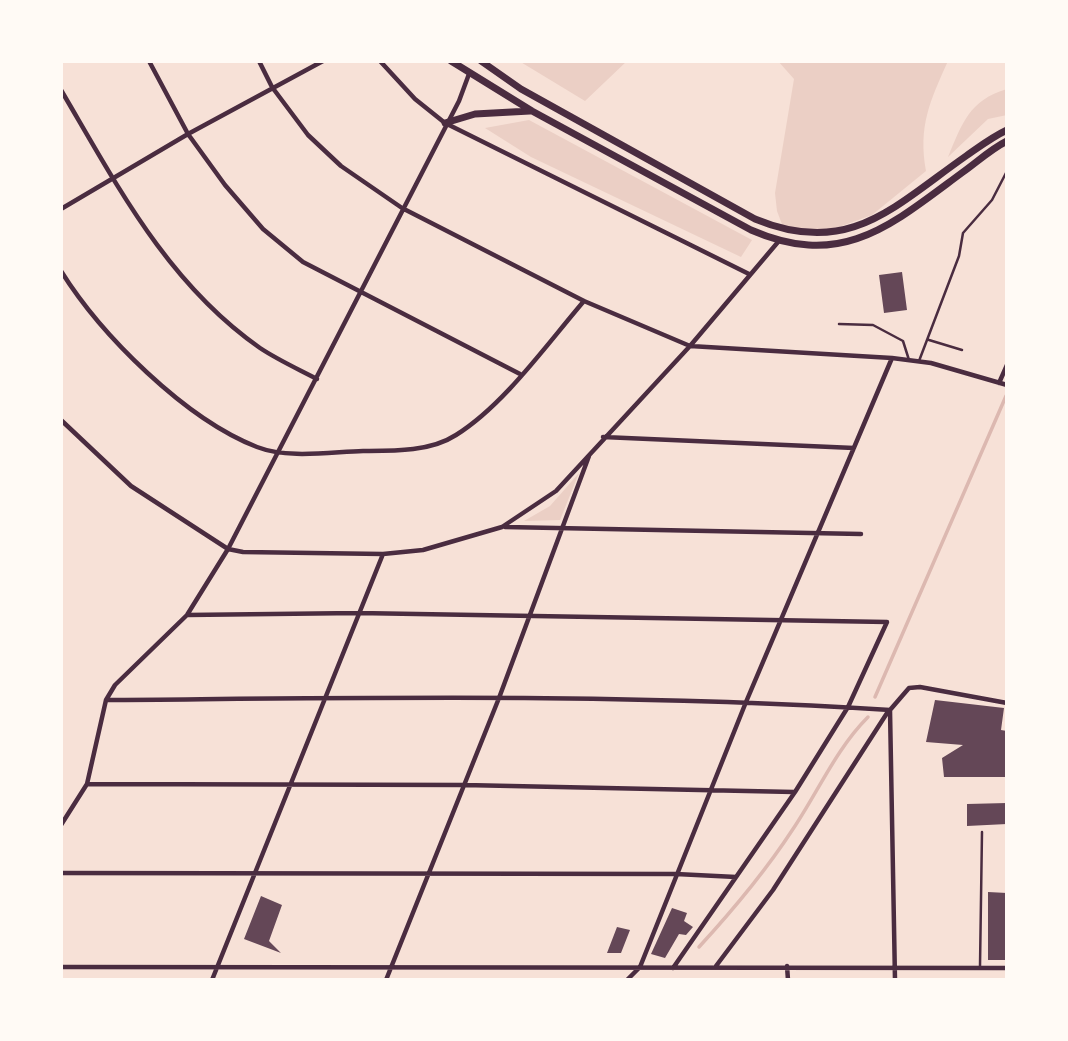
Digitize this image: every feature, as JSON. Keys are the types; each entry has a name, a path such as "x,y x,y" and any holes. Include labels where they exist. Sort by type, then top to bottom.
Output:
{"main road":[{"path":"451,61 468,74 532,111 778,242 810,247 840,245 877,230 903,216 1007,141"},
{"path":"481,61 521,89 755,219 781,230 829,235 874,219 1007,130"},
{"path":"445,123 475,114 532,111"}],"street":[{"path":"149,61 188,134 225,185 263,229 303,262 520,374"},
{"path":"258,61 272,87 308,135 341,166 402,208 584,301 691,346 919,361 1007,385"},
{"path":"61,209 188,134 323,61"},
{"path":"380,61 415,99 445,123 750,274"},
{"path":"61,825 87,784 106,700 115,685 187,615 228,549 458,100 468,74"},
{"path":"61,90 144,229 174,270 261,348 317,379"},
{"path":"502,527 556,491 691,346 778,242"},
{"path":"61,271 108,333 154,379 207,419 256,447 279,452 394,451 429,446 454,437 475,421 520,374 584,301"},
{"path":"628,980 640,967 746,702 891,358"},
{"path":"999,383 1007,365"},
{"path":"61,421 131,486 228,549 243,552 383,554 423,550 502,527 861,534"},
{"path":"603,438 854,448"},
{"path":"386,980 499,698 565,528 591,452"},
{"path":"212,980 383,554"},
{"path":"187,615 358,613 887,622 848,707 795,792 673,968"},
{"path":"715,967 773,890 898,696 909,688 920,687 1007,703"},
{"path":"106,700 499,698 746,702 890,710"},
{"path":"890,710 895,980"},
{"path":"87,784 464,785 711,788 795,792"},
{"path":"61,873 676,874 736,877"},
{"path":"788,966 788,980"},
{"path":"61,967 1007,968"}],"lane":[{"path":"919,361 959,256 963,233 992,200 1007,171"},
{"path":"839,324 873,325 903,341 909,360"},
{"path":"927,339 962,350"},
{"path":"980,966 982,832"}],"shaded area":[{"path":"519,61 627,61 585,101"},
{"path":"778,61 948,61 927,114 924,140 926,171 872,215 828,231 783,227 777,211 775,193 794,79"},
{"path":"1007,89 1007,115 988,119 948,157 968,115 984,100"},
{"path":"529,120 752,240 741,257 531,157 485,128"},
{"path":"579,473 560,520 524,521 550,506"}],"building":[{"path":"902,272 907,310 884,313 879,275"},
{"path":"935,700 1004,708 1001,730 1007,731 1005,777 944,777 942,758 963,745 926,742"},
{"path":"1007,803 1007,824 967,826 967,804"},
{"path":"988,892 1007,893 1007,960 988,960"},
{"path":"261,896 282,905 269,941 281,953 244,939"},
{"path":"672,908 687,913 684,921 693,927 686,935 679,934 665,958 651,954"},
{"path":"617,927 630,930 621,953 607,953"}],"waterway":[{"path":"875,697 1006,396"},
{"path":"699,947 771,860 837,757 868,717"}]}
